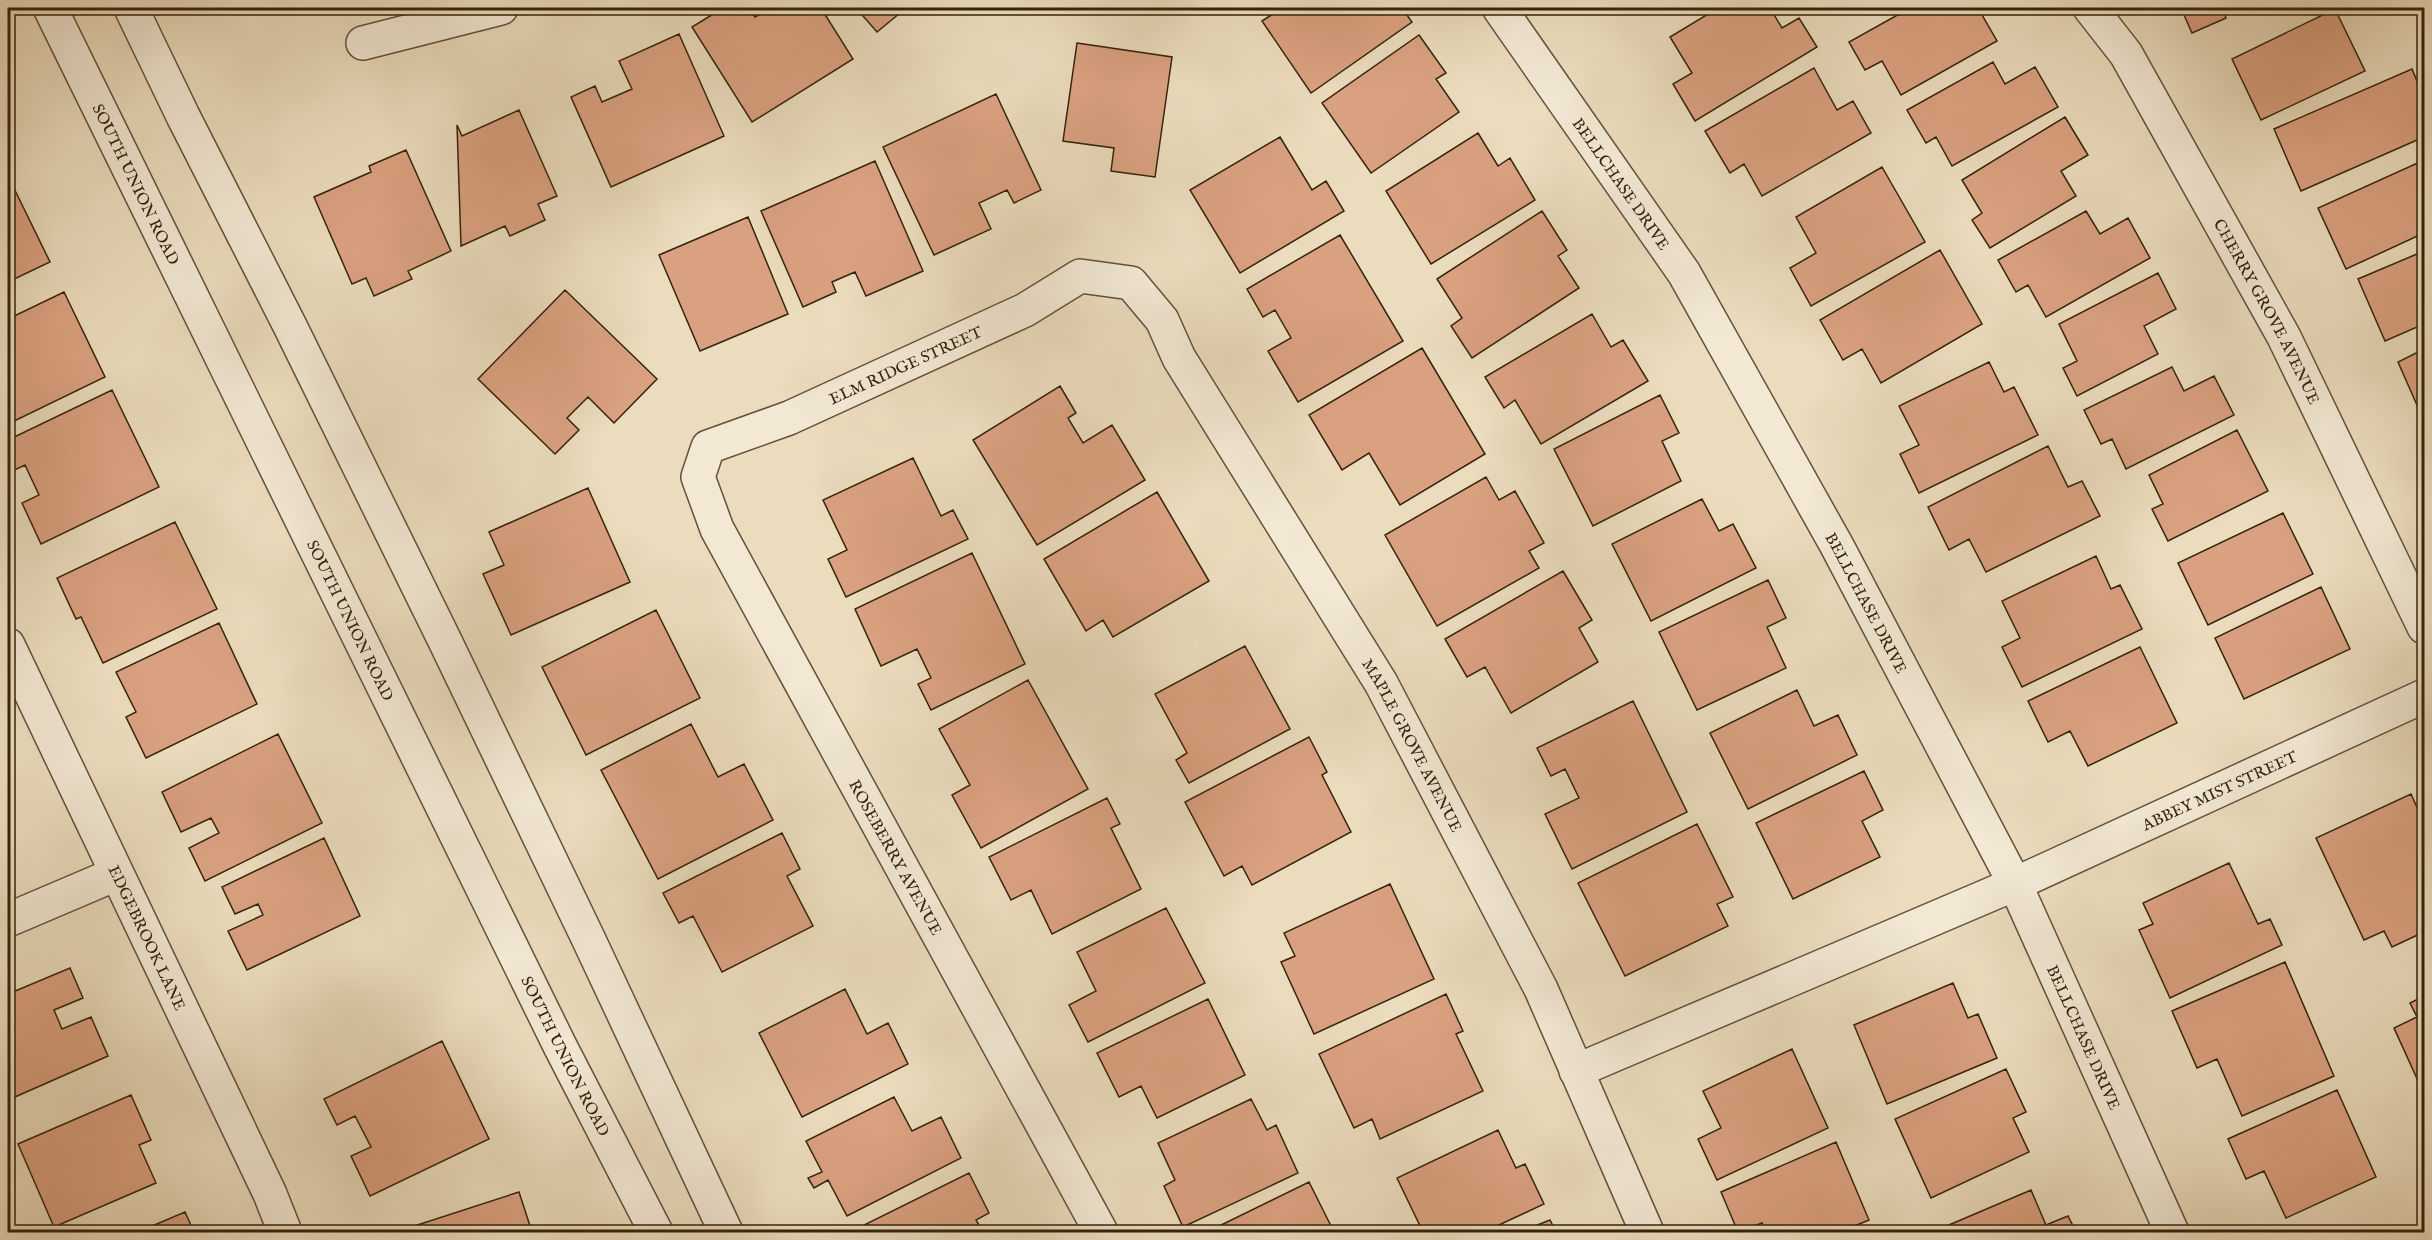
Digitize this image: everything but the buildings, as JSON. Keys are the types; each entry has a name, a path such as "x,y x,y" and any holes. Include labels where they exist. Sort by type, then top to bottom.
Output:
{"street":[{"name":"SOUTH UNION ROAD","path":"50,8 560,1046 656,1233"},
{"path":"131,8 446,643 726,1233"},
{"path":"363,43 501,8"},
{"name":"BELLCHASE DRIVE","path":"1499,8 1684,273 1837,546 2015,884 2172,1233"},
{"name":"CHERRY GROVE AVENUE","path":"2090,8 2126,54 2284,337 2424,627"},
{"name":"ELM RIDGE STREET","path":"698,477 708,447 789,418 1025,310 1080,276 1131,283"},
{"name":"MAPLE GROVE AVENUE","path":"1131,283 1162,320 1179,358 1381,683 1541,989 1647,1233"},
{"name":"ROSEBERRY AVENUE","path":"698,477 717,529 1101,1233"},
{"name":"EDGEBROOK LANE","path":"8,645 270,1194 285,1233"},
{"name":"ABBEY MIST STREET","path":"1576,1071 2015,884 2424,696"},
{"path":"8,920 116,874"}]}
